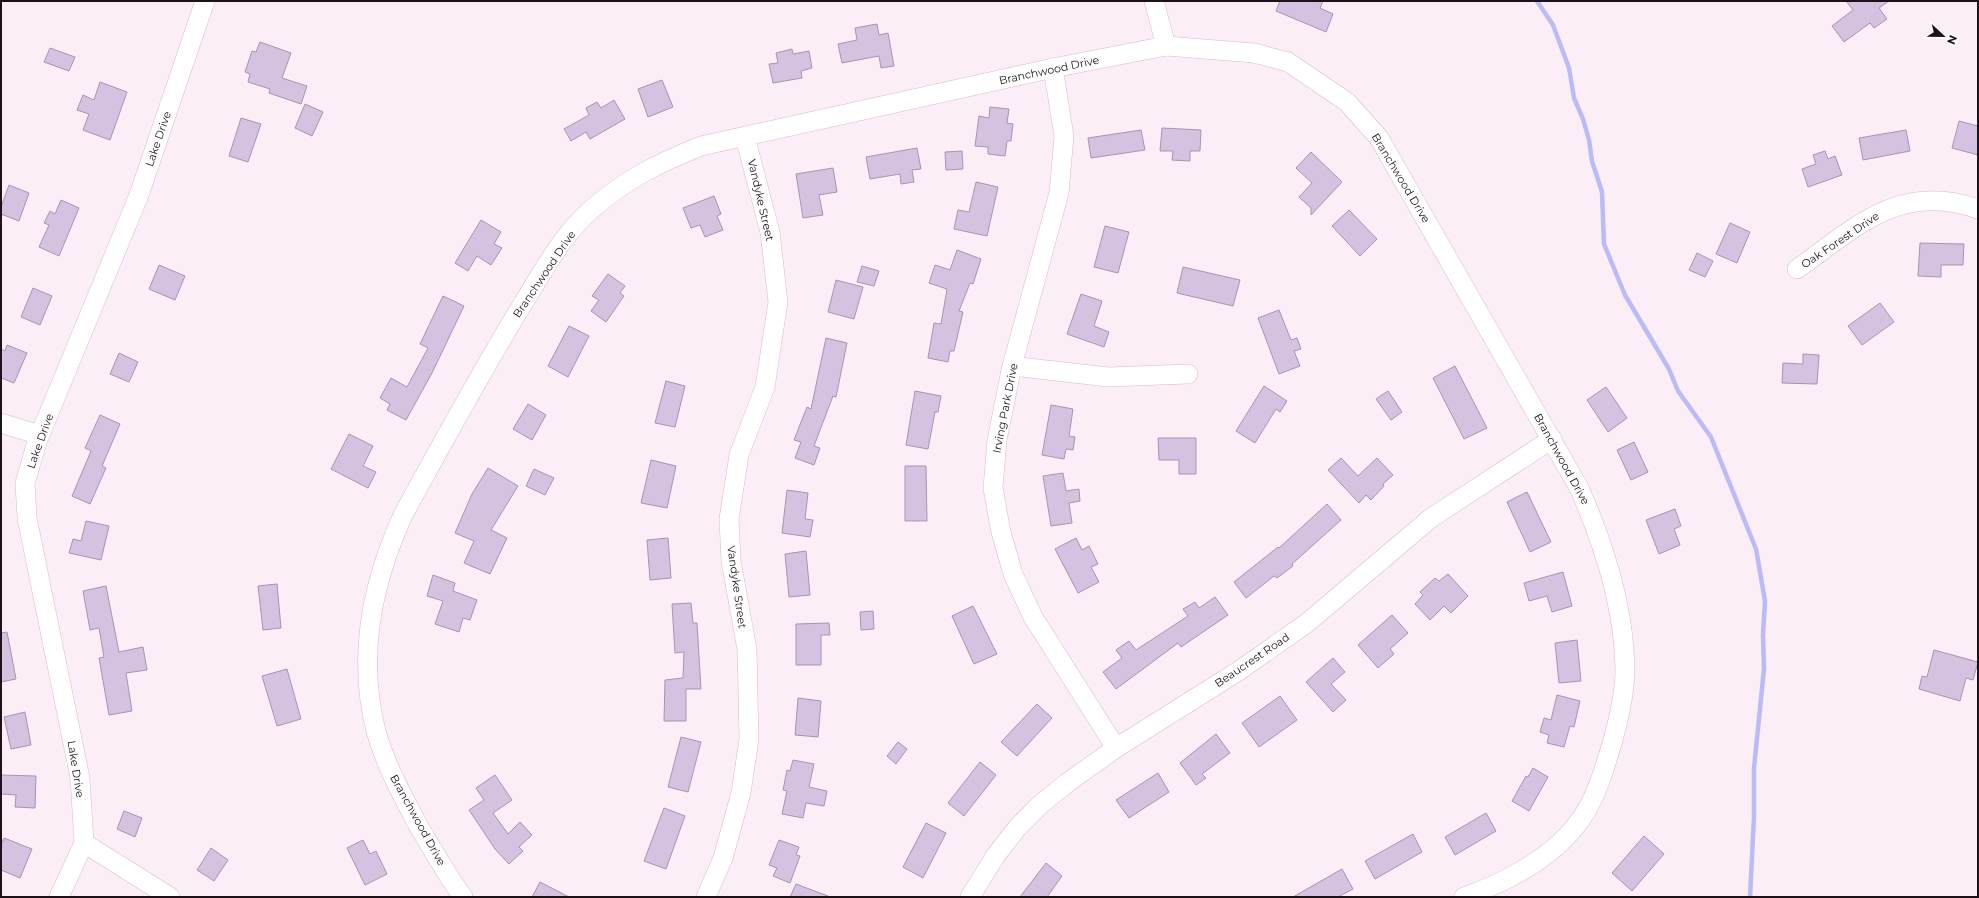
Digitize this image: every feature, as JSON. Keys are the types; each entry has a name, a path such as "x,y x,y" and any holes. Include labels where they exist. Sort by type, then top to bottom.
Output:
{"street":[{"name":"Lake Drive","path":"59,897 84,843 80,778 27,518 25,483 40,435 139,195 206,1"},
{"path":"1154,1 1166,46"},
{"name":"Branchwood Drive","path":"463,897 428,842 405,801 388,764 370,706 368,645 378,578 389,546 407,508 512,320 572,230 590,210 639,174 663,161 701,146 1053,68 1166,46 1254,53 1288,62 1348,102 1379,138 1579,488 1606,557 1618,610 1625,670 1623,697 1606,763 1591,800 1581,818 1568,834 1543,856 1515,876 1491,888 1464,897"},
{"name":"Irving Park Drive","path":"1053,68 1064,136 1059,193 1012,366 997,440 993,488 1001,532 1013,574 1032,617 1116,748"},
{"name":"Vandyke Street","path":"706,897 723,858 741,793 749,740 747,649 731,560 729,519 739,455 765,387 778,302 770,232 745,137"},
{"name":"Oak Forest Drive","path":"1797,269 1871,216 1889,208 1917,201 1941,202 1978,209"},
{"path":"1012,366 1108,377 1188,374"},
{"path":"1,423 40,435"},
{"name":"Beaucrest Road","path":"970,897 996,855 1018,828 1041,804 1116,748 1237,672 1288,636 1306,623 1431,518 1552,439"},
{"path":"84,843 170,897"}],"building":[{"path":"1280,1 1323,1 1320,8 1333,14 1326,32 1276,11"},
{"path":"1846,1 1889,1 1879,8 1887,19 1874,28 1870,23 1844,42 1832,26 1853,10"},
{"path":"877,24 879,35 888,33 894,66 881,68 879,56 842,63 838,44 857,40 855,28"},
{"path":"260,42 291,53 282,78 307,86 301,104 269,93 270,89 248,82 250,74 245,72 252,51 256,52"},
{"path":"50,48 75,57 69,71 44,62"},
{"path":"792,49 793,54 809,51 812,68 801,71 802,78 773,83 769,64 778,63 776,53"},
{"path":"662,80 673,107 648,117 638,89"},
{"path":"100,82 127,92 110,140 83,130 89,114 77,110 83,95 94,100"},
{"path":"614,100 625,119 590,139 586,132 571,141 564,129 589,115 586,108 597,102 601,108"},
{"path":"305,104 323,112 312,136 295,128"},
{"path":"990,107 1009,109 1007,123 1013,124 1011,141 1007,141 1005,156 988,154 988,147 975,146 979,116 989,118"},
{"path":"241,118 261,124 248,162 229,156"},
{"path":"1959,121 1978,126 1978,155 1952,148"},
{"path":"1162,128 1201,130 1200,151 1190,151 1190,161 1172,160 1173,151 1160,151"},
{"path":"1141,130 1145,150 1091,158 1088,138"},
{"path":"1906,130 1910,151 1863,160 1859,138"},
{"path":"917,148 921,169 912,170 914,182 901,184 900,174 870,179 866,157"},
{"path":"962,151 963,169 946,170 945,152"},
{"path":"1825,151 1828,159 1835,156 1842,175 1808,187 1802,169 1816,164 1813,155"},
{"path":"1311,152 1342,182 1311,215 1311,208 1299,197 1312,183 1296,168"},
{"path":"833,168 837,192 819,195 823,215 803,218 796,174"},
{"path":"976,182 998,187 987,236 954,229 958,210 969,212"},
{"path":"9,185 29,193 19,221 1,214 1,207"},
{"path":"714,196 721,214 717,216 723,230 705,237 700,225 691,228 683,208"},
{"path":"61,200 79,208 59,256 39,247 49,225 44,223 50,211 55,214"},
{"path":"1349,210 1377,239 1360,256 1332,226"},
{"path":"481,220 501,232 494,244 502,248 491,265 477,256 468,271 455,263"},
{"path":"1730,223 1750,232 1737,263 1716,254"},
{"path":"1105,226 1129,232 1118,273 1094,267"},
{"path":"1920,243 1964,244 1963,265 1941,265 1941,277 1918,276"},
{"path":"957,250 981,259 973,284 970,283 959,311 963,312 954,351 950,351 948,362 928,358 934,323 941,324 947,289 929,283 935,265 950,270"},
{"path":"1697,253 1713,261 1705,277 1689,270"},
{"path":"159,265 185,276 175,300 149,289"},
{"path":"862,266 879,271 874,286 857,282"},
{"path":"1183,267 1240,280 1233,306 1177,293"},
{"path":"608,274 625,286 620,293 624,296 606,322 591,311 599,300 592,296"},
{"path":"836,280 863,287 854,319 828,312"},
{"path":"33,288 52,296 40,325 21,317"},
{"path":"1081,294 1102,301 1094,326 1109,332 1104,347 1067,334"},
{"path":"443,296 464,306 432,373 406,420 387,410 390,404 380,398 391,378 407,387 428,348 420,344"},
{"path":"1880,303 1894,322 1862,345 1848,326"},
{"path":"1279,310 1291,340 1297,338 1301,349 1294,351 1300,366 1279,374 1258,318"},
{"path":"569,326 589,336 568,377 548,366"},
{"path":"826,338 847,343 836,397 833,396 814,446 820,448 814,465 795,458 801,442 794,440 807,407 811,409"},
{"path":"7,345 27,353 14,383 1,378 1,349 5,351"},
{"path":"119,353 138,362 129,382 110,374"},
{"path":"1803,354 1819,355 1817,384 1782,383 1783,363 1803,364"},
{"path":"1455,366 1487,428 1464,439 1433,378"},
{"path":"666,381 685,386 675,427 655,423"},
{"path":"1264,386 1287,401 1280,412 1276,409 1255,443 1236,431"},
{"path":"1606,387 1627,418 1608,432 1587,400"},
{"path":"915,391 941,396 938,412 935,412 928,449 906,445"},
{"path":"1388,391 1402,412 1391,420 1376,399"},
{"path":"528,404 546,415 532,440 513,429"},
{"path":"1051,405 1073,409 1069,436 1075,437 1073,450 1066,449 1064,459 1042,455"},
{"path":"100,415 120,424 102,466 106,468 90,504 72,496 91,451 85,448"},
{"path":"349,434 373,446 363,466 376,472 368,488 331,469"},
{"path":"1158,438 1196,438 1196,474 1179,474 1179,460 1159,460"},
{"path":"1634,442 1648,472 1631,480 1617,450"},
{"path":"1341,458 1358,476 1377,458 1393,475 1383,484 1384,486 1371,500 1366,495 1359,503 1328,470"},
{"path":"651,460 676,466 667,508 641,503"},
{"path":"905,466 926,466 927,521 905,521"},
{"path":"488,468 518,486 491,530 507,538 490,574 464,563 474,541 455,533 472,494"},
{"path":"534,469 554,478 545,495 526,486"},
{"path":"1063,473 1066,491 1079,489 1080,501 1069,503 1072,523 1051,526 1043,476"},
{"path":"787,490 808,493 805,519 813,520 810,537 782,533"},
{"path":"1527,492 1551,542 1530,552 1507,502"},
{"path":"1327,504 1341,520 1292,564 1293,566 1277,578 1274,576 1246,598 1234,582 1278,547 1279,548"},
{"path":"1675,509 1681,526 1674,529 1680,545 1659,554 1646,520"},
{"path":"86,521 109,526 101,560 69,553 73,539 81,541"},
{"path":"668,538 671,578 650,580 647,540"},
{"path":"1076,538 1082,550 1089,546 1098,564 1091,567 1099,582 1078,593 1055,549"},
{"path":"806,551 810,595 789,597 785,554"},
{"path":"1563,572 1572,606 1552,612 1547,596 1529,601 1524,583"},
{"path":"1448,574 1468,596 1451,613 1444,606 1430,620 1415,604 1423,595 1420,592 1435,578 1439,581"},
{"path":"433,575 455,583 453,591 477,600 470,620 463,618 459,632 435,624 443,601 427,596"},
{"path":"277,584 281,628 263,630 258,586"},
{"path":"106,586 119,652 143,647 147,670 126,673 132,711 109,715 99,658 104,657 99,628 90,630 83,591"},
{"path":"1215,597 1228,615 1181,647 1178,643 1116,689 1103,672 1122,658 1116,650 1129,641 1136,650 1188,616 1183,609 1195,602 1199,608"},
{"path":"691,603 693,623 697,623 701,689 686,689 686,721 664,721 665,680 683,678 684,652 675,653 672,604"},
{"path":"973,606 997,654 974,664 952,616"},
{"path":"873,611 874,629 861,630 860,612"},
{"path":"1392,615 1408,633 1390,649 1394,654 1378,668 1358,645"},
{"path":"829,623 830,635 821,635 821,665 796,665 796,624"},
{"path":"7,632 16,679 1,682 1,633"},
{"path":"1577,640 1581,681 1559,683 1555,643"},
{"path":"1934,650 1978,662 1973,680 1966,678 1960,701 1919,689 1922,676 1927,677"},
{"path":"1333,658 1345,672 1331,684 1346,700 1333,712 1306,682"},
{"path":"287,669 301,719 277,726 262,676"},
{"path":"1557,695 1580,701 1574,727 1570,726 1564,747 1547,743 1549,735 1540,732 1544,718 1551,720"},
{"path":"1280,696 1297,720 1259,747 1242,723"},
{"path":"798,698 821,701 818,737 795,735"},
{"path":"1037,704 1052,718 1017,756 1001,742"},
{"path":"25,712 31,745 11,749 4,717"},
{"path":"1216,734 1230,753 1202,774 1206,778 1196,785 1180,763"},
{"path":"681,737 701,742 688,792 668,787"},
{"path":"898,742 907,749 896,764 887,756"},
{"path":"793,760 814,764 809,787 827,791 824,806 806,803 803,818 782,814 787,791 783,790 787,770 790,771"},
{"path":"980,762 996,775 964,816 948,803"},
{"path":"1533,768 1548,777 1529,811 1512,801 1526,776 1528,777"},
{"path":"1158,773 1169,792 1129,818 1116,800"},
{"path":"1,775 36,776 35,808 15,807 16,795 1,794"},
{"path":"495,775 512,800 493,813 508,834 520,822 532,835 519,847 523,851 509,864 495,849 469,810 484,800 476,788"},
{"path":"664,808 685,816 666,869 644,861"},
{"path":"124,811 142,818 135,837 117,829"},
{"path":"1486,813 1496,831 1455,855 1445,837"},
{"path":"926,823 946,833 923,878 903,867"},
{"path":"1413,834 1422,852 1375,879 1365,861"},
{"path":"1644,836 1664,854 1632,891 1612,873"},
{"path":"4,838 32,849 20,878 1,870 1,845"},
{"path":"363,840 370,854 376,851 387,874 365,885 347,848"},
{"path":"779,840 799,847 796,855 800,856 790,883 773,876 777,868 769,865"},
{"path":"211,848 228,860 214,881 197,870"},
{"path":"1046,863 1062,876 1047,897 1020,897"},
{"path":"1342,869 1353,889 1338,897 1293,897"},
{"path":"540,882 569,897 532,897"},
{"path":"796,884 828,896 828,897 790,897"}],"waterway":[{"path":"1537,1 1553,25 1569,68 1574,98 1583,119 1589,140 1592,161 1602,192 1604,244 1625,295 1669,369 1678,391 1711,437 1756,549 1765,601 1763,635 1764,669 1754,768 1754,816 1750,897"}]}
